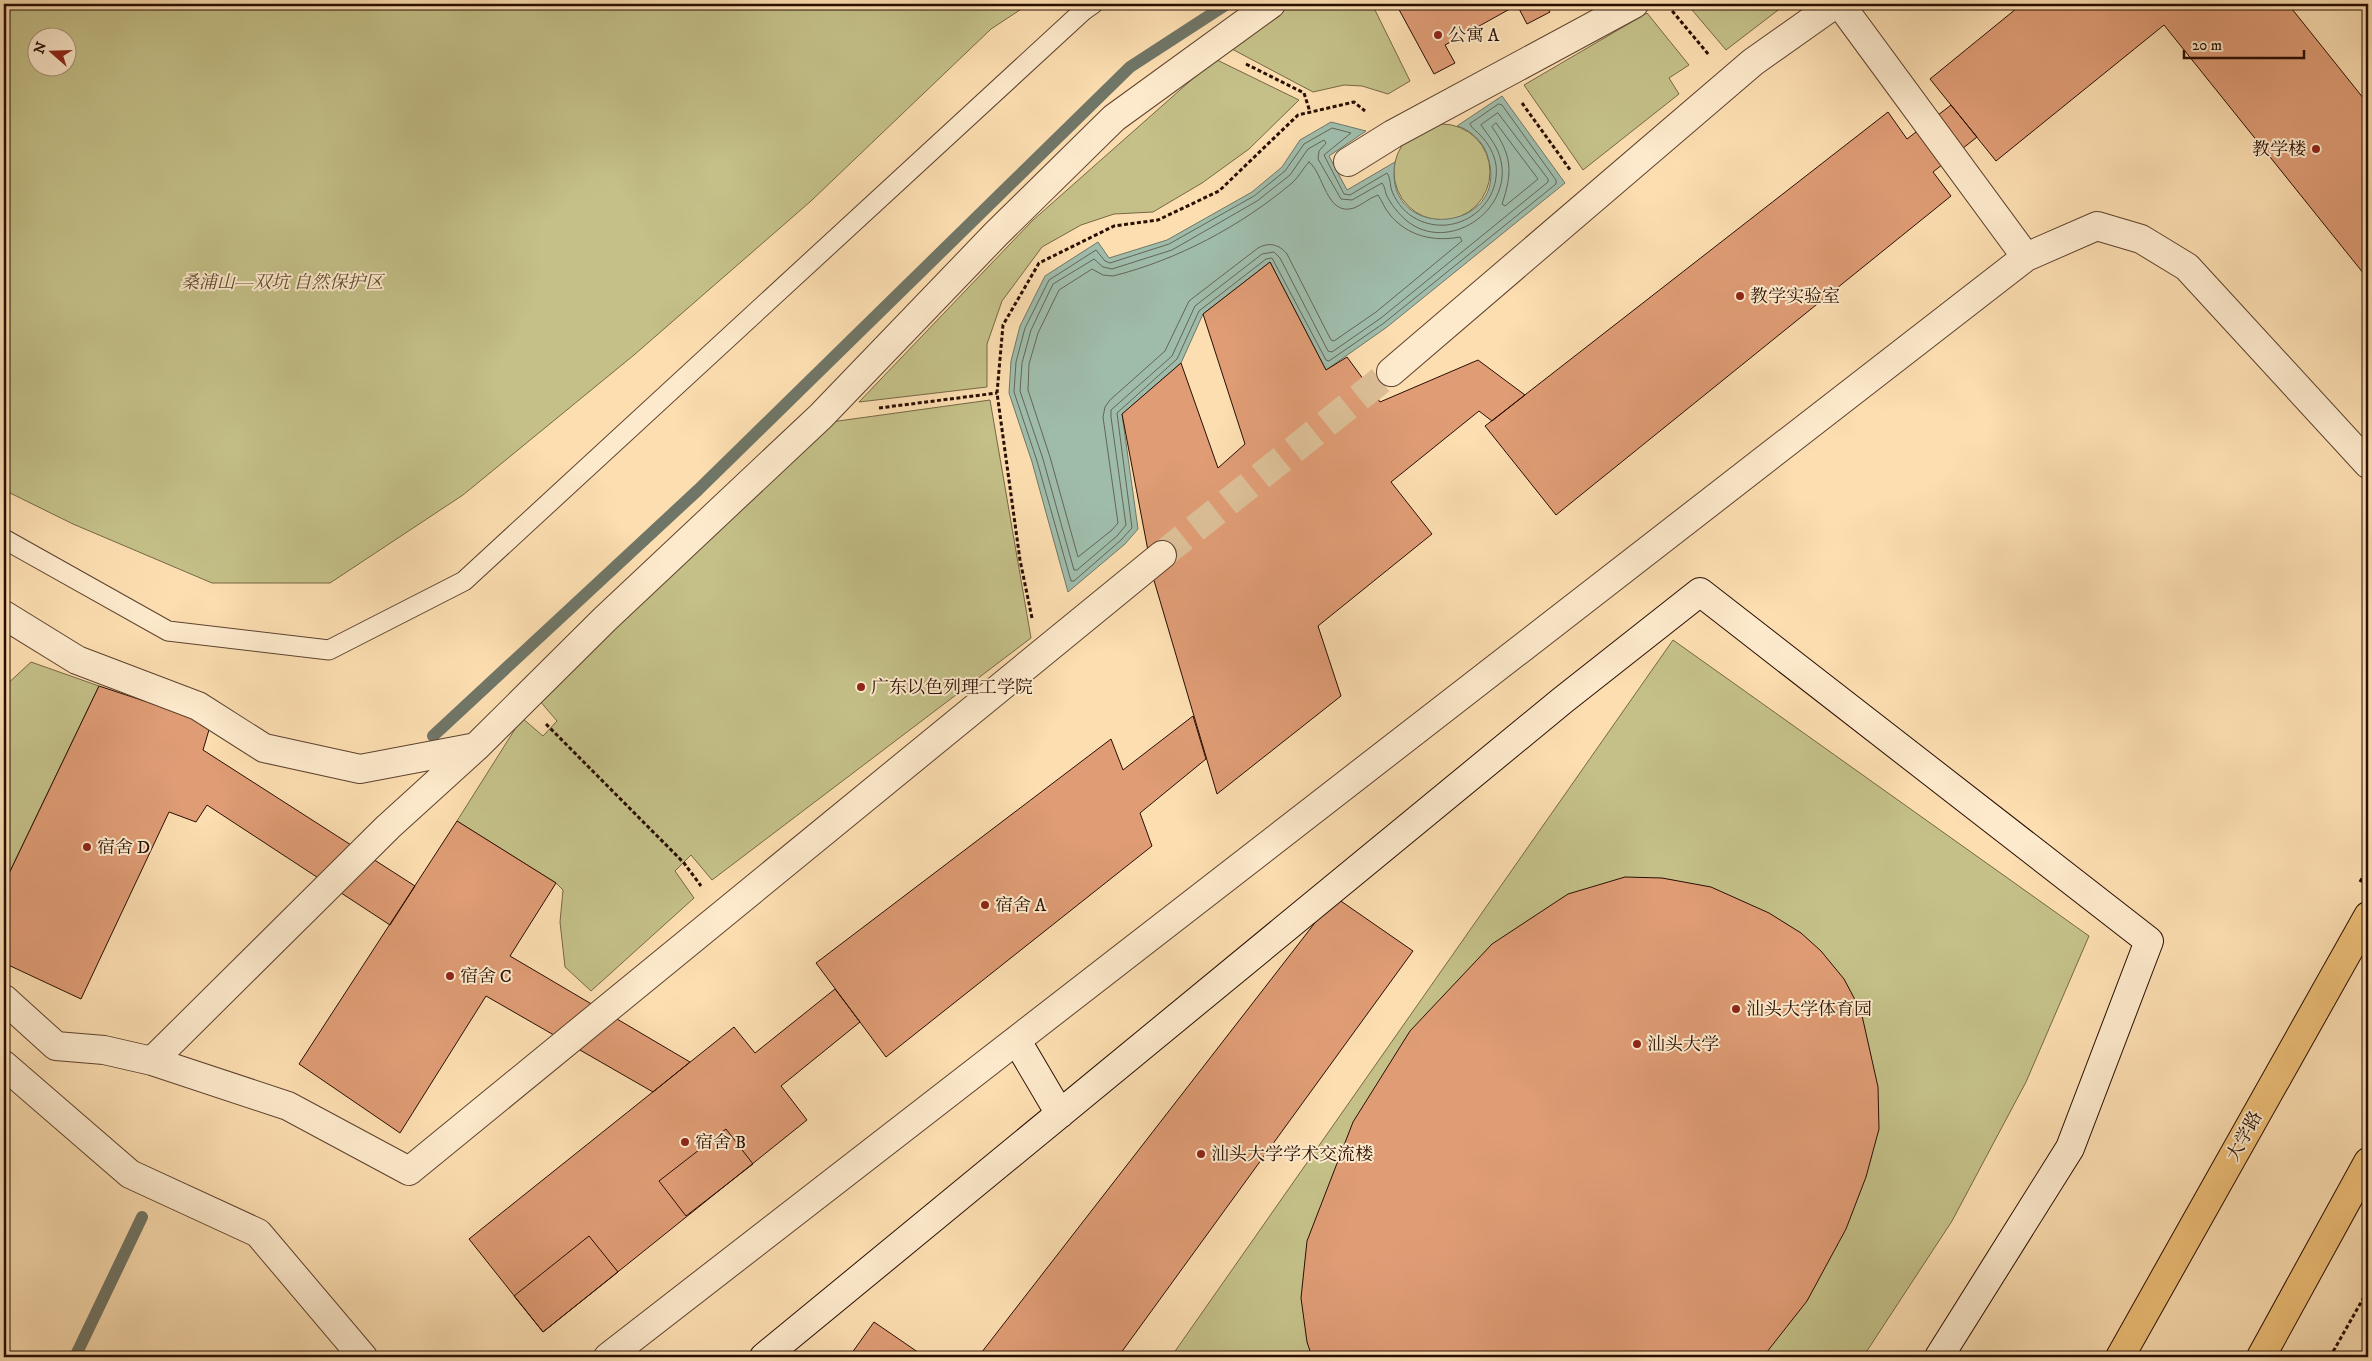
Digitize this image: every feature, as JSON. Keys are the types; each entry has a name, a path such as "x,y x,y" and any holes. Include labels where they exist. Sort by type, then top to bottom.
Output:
{"highway":[{"name":"大学路","path":"2120,1357 2368,916"},
{"path":"2261,1357 2368,1162"}],"street":[{"path":"152,1061 388,827 476,747 605,619 821,416 996,234 1114,118 1271,4"},
{"path":"1348,162 1393,134 1634,4"},
{"path":"1392,372 1730,81 1753,62 1835,4"},
{"path":"1840,4 2026,257"},
{"path":"608,1357 2026,257 2096,226 2141,239 2187,266 2368,464"},
{"path":"4,999 56,1046 104,1050 152,1061 288,1106 409,1171 1162,555"},
{"path":"764,1357 1563,700 1700,592 2149,941 2070,1148 1939,1357"},
{"path":"4,615 77,660 198,706 264,748 360,769 476,747"},
{"path":"1017,1041 1060,1114"},
{"path":"4,1065 130,1174 258,1233 363,1357"}],"lane":[{"path":"4,540 168,631 329,650 464,581 1075,17 1093,4"}],"path":[{"path":"1666,4 1730,81"},
{"path":"1212,46 1304,93 1310,112"},
{"path":"1502,75 1592,200"},
{"path":"1039,655 1020,560 997,393 1003,325 1039,263 1114,226 1158,220 1219,191 1298,114 1354,102 1393,134"},
{"path":"821,416 997,393"},
{"path":"522,701 684,863 722,915"},
{"path":"2330,1357 2368,1290"}],"green space":[{"name":"桑浦山—双坑 自然保护区","path":"4,4 1029,4 991,29 811,201 634,355 463,495 330,583 212,583 73,524 4,490"},
{"path":"1291,4 1372,4 1410,81 1388,94 1362,86 1344,85 1313,92 1230,48"},
{"path":"1687,4 1786,4 1726,50"},
{"path":"1647,13 1689,65 1669,78 1679,94 1583,170 1524,85"},
{"path":"1215,59 1299,100 1249,149 1202,183 1153,212 1114,214 1081,225 1042,247 1002,301 987,344 987,387 859,402 1032,221"},
{"path":"1442,124 1460,127 1476,138 1487,154 1490,172 1487,190 1476,206 1460,217 1442,220 1424,217 1408,206 1397,190 1394,172 1397,154 1408,138 1424,127"},
{"path":"990,400 1031,638 712,880 691,855 675,871 694,898 591,991 565,967 560,922 563,890 556,883 457,821 522,718 543,736 557,721 539,700 831,422"},
{"name":"汕头大学体育园","path":"1673,640 2089,936 2026,1082 1952,1221 1863,1357 1171,1357"},
{"path":"31,662 99,686 9,873 4,869 4,687"}],"water":[{"path":"1502,96 1565,183 1387,327 1326,370 1270,262 1203,314 1181,363 1122,414 1138,529 1125,544 1068,592 1032,462 1009,393 1011,361 1020,326 1045,276 1098,242 1109,258 1167,240 1252,192 1282,167 1300,140 1331,122 1366,131 1329,156 1347,190 1395,162 1396,189 1407,207 1425,217 1446,219 1467,214 1482,201 1491,181 1487,154 1482,145 1471,133 1457,126"}],"building":[{"name":"公寓 A","path":"1396,4 1545,4 1550,12 1527,24 1517,5 1445,45 1455,63 1434,74"},
{"name":"教学楼","path":"2022,4 2288,4 2368,104 2368,279 2164,25 1996,161 1930,79"},
{"name":"教学实验室","path":"1951,105 1977,137 1933,172 1951,196 1556,515 1485,426 1888,112 1907,139"},
{"path":"1270,262 1326,370 1347,357 1380,402 1478,360 1525,395 1492,421 1479,411 1391,482 1432,534 1318,626 1341,696 1217,794 1153,577 1122,414 1181,363 1218,468 1245,444 1203,314"},
{"name":"宿舍 D","path":"99,686 211,723 203,750 415,886 390,925 207,805 196,822 169,812 81,999 4,963 4,884"},
{"name":"宿舍 A","path":"1193,716 1206,759 1140,813 1152,846 886,1057 816,963 1111,739 1123,770"},
{"name":"宿舍 C","path":"457,821 556,883 510,956 690,1062 653,1092 486,996 400,1133 299,1064"},
{"path":"4,869 9,873 4,884"},
{"path":"1625,877 1662,878 1711,887 1769,913 1801,933 1821,951 1844,979 1861,1011 1878,1087 1879,1129 1866,1177 1846,1229 1807,1301 1763,1357 1312,1357 1307,1342 1301,1298 1307,1241 1353,1122 1410,1031 1492,944 1568,894"},
{"name":"汕头大学学术交流楼","path":"1335,897 1413,951 1118,1357 978,1357"},
{"name":"宿舍 B","path":"835,989 860,1022 781,1086 807,1120 543,1332 469,1239 734,1027 755,1053"},
{"path":"726,1129 753,1164 686,1216 659,1181"},
{"path":"589,1236 618,1272 543,1332 514,1296"},
{"path":"874,1322 925,1357 849,1357"}],"waterway":[{"path":"433,736 698,490 1130,67 1227,4"},
{"path":"75,1357 142,1217"}],"tunnel":[{"path":"1162,555 1391,372"}],"place":[{"name":"公寓 A","path":"1438,35"},
{"name":"教学楼","path":"2316,149"},
{"name":"教学实验室","path":"1740,296"},
{"name":"广东以色列理工学院","path":"861,687"},
{"name":"宿舍 D","path":"87,847"},
{"name":"宿舍 A","path":"985,905"},
{"name":"宿舍 C","path":"450,976"},
{"name":"汕头大学体育园","path":"1736,1009"},
{"name":"汕头大学","path":"1637,1044"},
{"name":"宿舍 B","path":"685,1142"},
{"name":"汕头大学学术交流楼","path":"1201,1154"}]}
